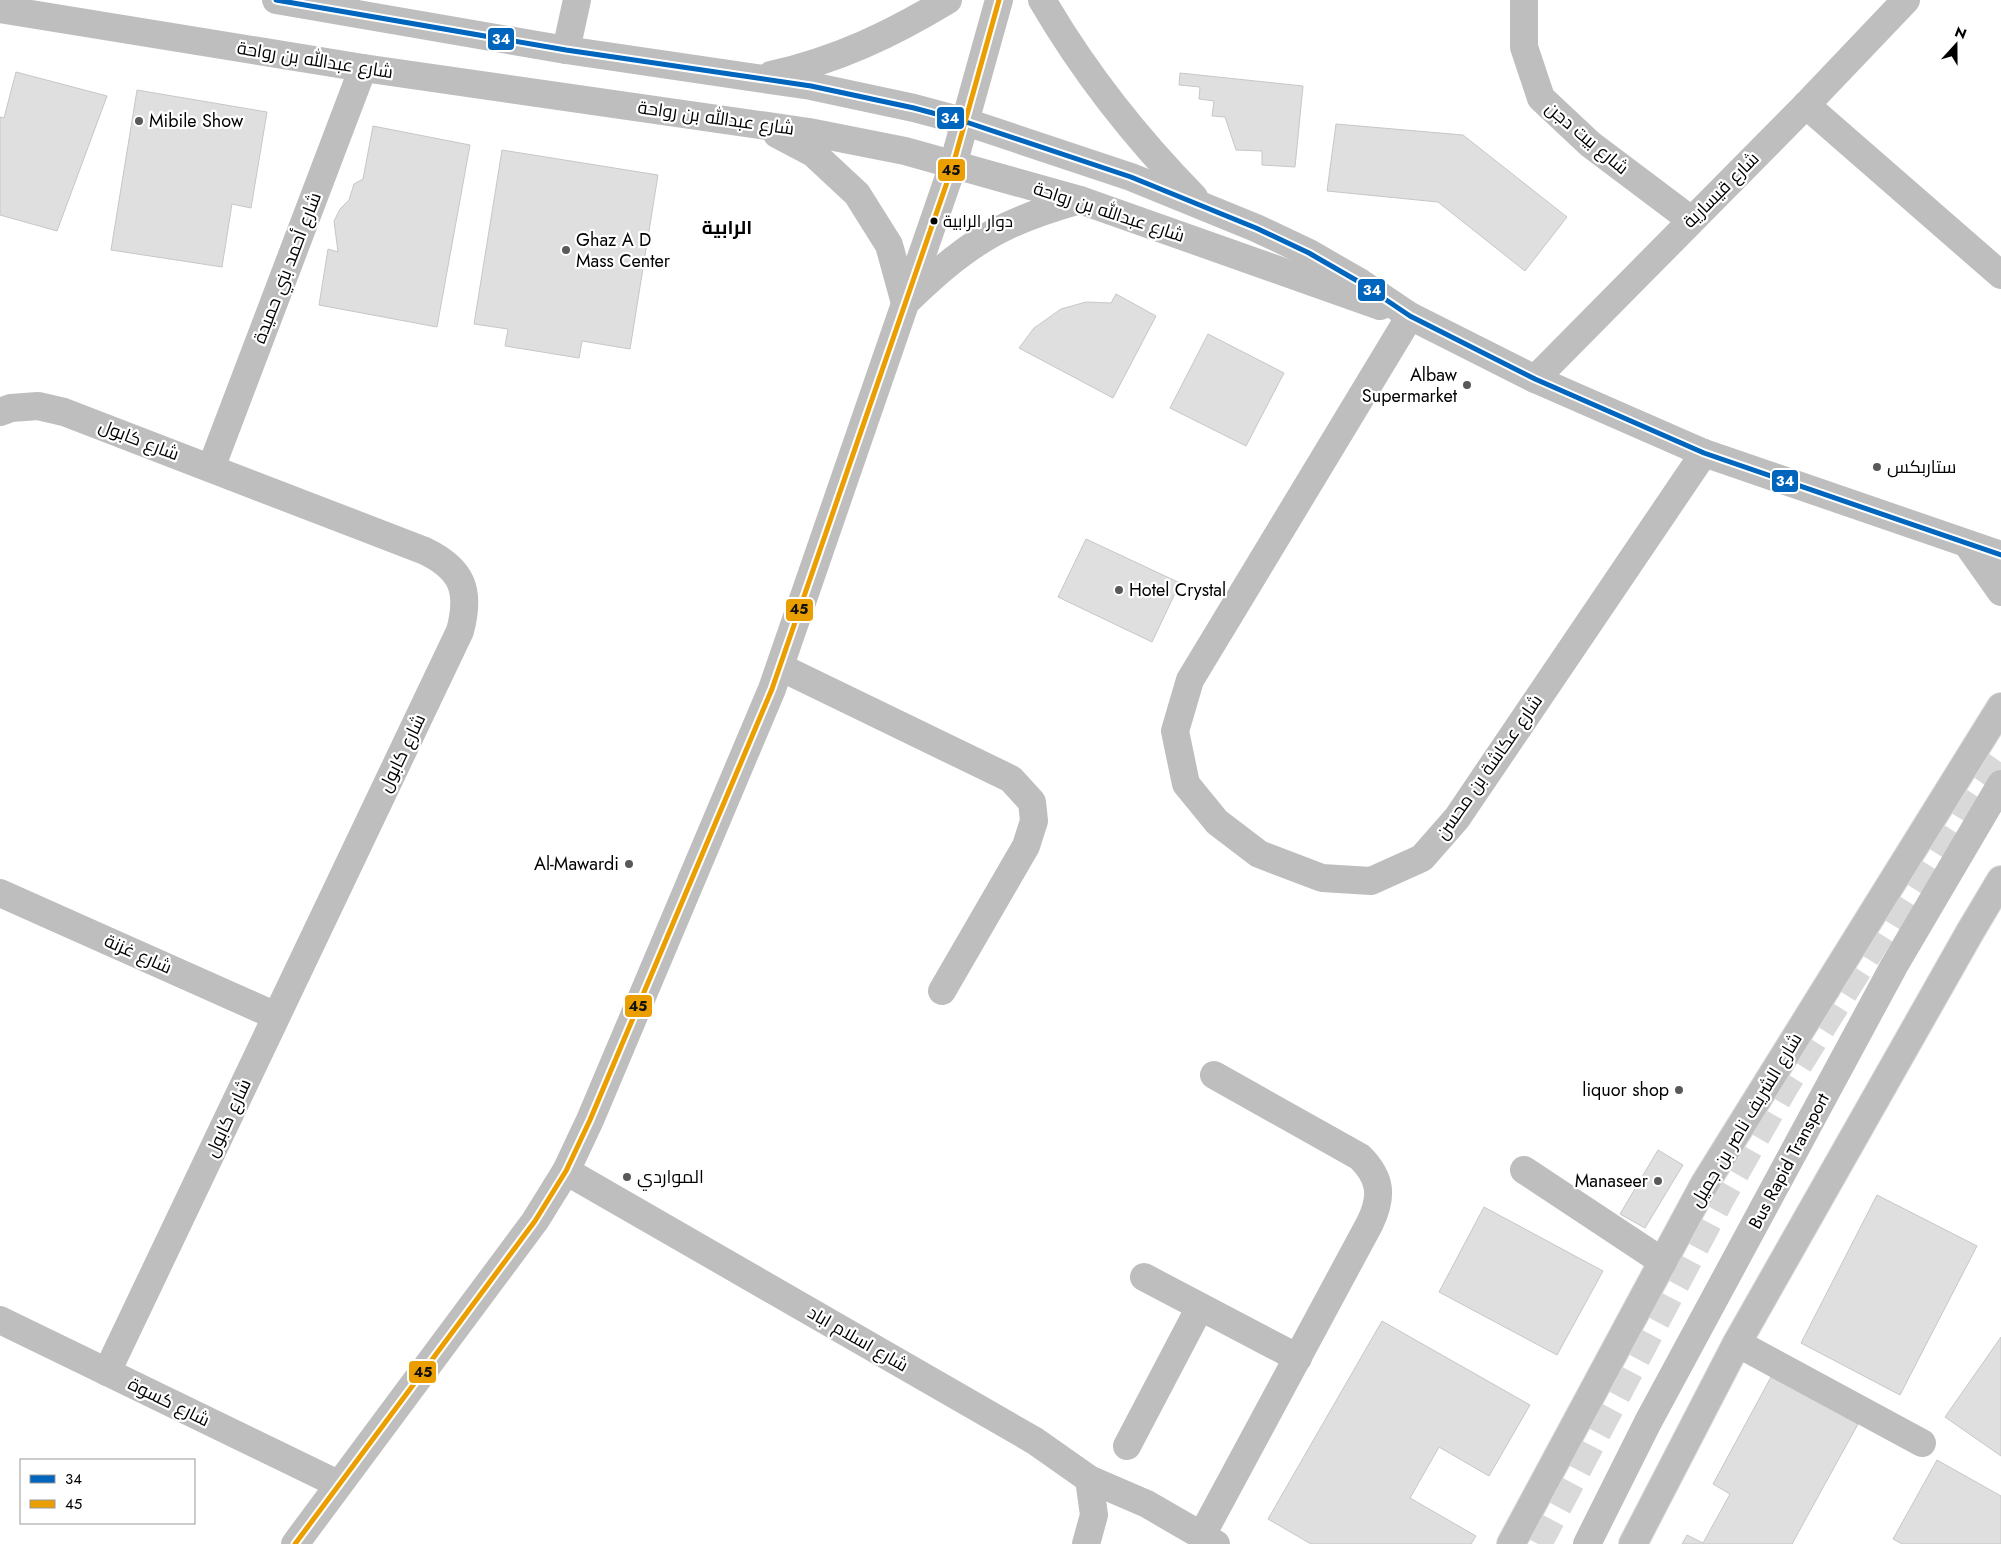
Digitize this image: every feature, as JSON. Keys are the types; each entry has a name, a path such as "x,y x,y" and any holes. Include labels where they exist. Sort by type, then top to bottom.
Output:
{"street":[{"name":"شارع عبدالله بن رواحة","path":"276,0 566,50 758,78 862,96 966,122 1131,177 1256,228 1309,253 1361,283 1410,316 1535,379 1704,453 2001,555"},
{"path":"566,50 577,0"},
{"path":"758,78 799,69 877,40 948,0"},
{"path":"295,1544 535,1221 566,1171 590,1120 780,667 953,164 1000,0"},
{"path":"1042,0 1083,66 1110,102 1169,172 1202,205"},
{"name":"شارع بيت دجن","path":"1524,0 1524,47 1540,98 1590,144 1691,220"},
{"name":"شارع قيسارية","path":"1535,379 1806,105 1906,0"},
{"name":"شارع عبدالله بن رواحة","path":"0,9 363,68 761,124 858,140 953,164 1080,200 1319,286 1410,316"},
{"name":"شارع أحمد بني حميدة","path":"212,468 363,68"},
{"path":"1806,105 2001,275"},
{"path":"761,124 814,153 857,194 889,245 905,303"},
{"path":"905,303 935,274 968,248 1005,227 1042,212 1080,200"},
{"name":"شارع عكاشة بن محسن","path":"1410,316 1190,680 1175,731 1186,784 1217,822 1259,854 1322,878 1371,881 1422,858 1457,818 1704,453"},
{"name":"شارع كابول","path":"0,412 11,408 38,406 64,412 212,468 442,560 456,574 464,592 466,612 460,630 107,1372"},
{"path":"1967,544 2001,592"},
{"path":"780,667 1011,779 1032,802 1034,821 1026,846 942,991"},
{"name":"شارع الشريف ناصر بن جميل","path":"1511,1544 1704,1184 2001,707"},
{"name":"Bus Rapid Transport","path":"1587,1544 1648,1422 1894,966 2001,784"},
{"path":"1633,1544 1737,1343 2001,880"},
{"name":"شارع غزنة","path":"0,893 276,1016"},
{"path":"1209,1540 1298,1358 1377,1210 1379,1195 1377,1181 1370,1167 1360,1156 1214,1075"},
{"path":"1524,1170 1663,1262"},
{"name":"شارع اسلام اباد","path":"566,1171 1035,1441 1089,1479 1147,1504 1209,1540"},
{"path":"1144,1277 1298,1358"},
{"path":"1127,1446 1200,1307"},
{"name":"شارع كسوة","path":"0,1320 338,1484"},
{"path":"1737,1343 1922,1443"},
{"path":"1086,1544 1094,1515 1089,1479"}],"building":[{"path":"16,72 107,96 57,231 0,215 0,117 4,118"},
{"path":"1180,73 1303,86 1295,167 1262,165 1262,151 1236,150 1225,117 1212,116 1214,101 1199,99 1200,87 1179,85"},
{"path":"137,90 267,112 251,208 232,204 222,267 111,250"},
{"path":"1336,124 1463,135 1567,217 1525,271 1438,202 1327,191"},
{"path":"373,126 470,145 437,327 319,305 328,249 338,252 334,221 340,209 349,200 354,184 363,179"},
{"name":"Ghaz A D Mass Center","path":"502,150 658,175 630,349 582,341 579,358 505,346 508,329 474,324"},
{"path":"1116,294 1156,316 1113,398 1019,348 1034,328 1061,309 1086,302 1111,303"},
{"path":"1208,334 1284,373 1246,446 1170,408"},
{"name":"Hotel Crystal","path":"1086,539 1180,583 1152,642 1058,597"},
{"path":"1658,1150 1683,1165 1645,1228 1620,1214"},
{"path":"1877,1195 1977,1246 1900,1395 1801,1343"},
{"path":"1484,1207 1603,1271 1557,1355 1439,1292"},
{"path":"1382,1321 1530,1405 1489,1476 1439,1447 1410,1498 1476,1536 1471,1544 1311,1544 1268,1519"},
{"path":"2001,1337 2001,1456 1945,1417"},
{"path":"1771,1377 1858,1424 1792,1544 1682,1544 1687,1535 1703,1543 1730,1494 1713,1484"},
{"path":"1937,1460 2001,1496 2001,1544 1902,1544 1893,1539"}],"tunnel":[{"path":"1538,1544 1721,1198 1785,1086 1976,782 2001,747"}],"transit line":[{"name":"34","path":"276,0 566,50 811,86 914,108 966,122 1131,177 1256,228 1309,253 1361,283 1410,316 1535,379 1704,453 2001,555"},
{"name":"45","path":"295,1544 535,1221 566,1171 590,1120 772,689 953,165 999,0"}],"place":[{"name":"Mibile Show","path":"139,121"},
{"name":"دوار الرابية","path":"934,221"},
{"name":"Ghaz A D Mass Center","path":"566,250"},
{"name":"Albaw Supermarket","path":"1467,385"},
{"name":"ستاربكس","path":"1877,467"},
{"name":"Hotel Crystal","path":"1119,590"},
{"name":"Al-Mawardi","path":"629,864"},
{"name":"liquor shop","path":"1679,1090"},
{"name":"المواردي","path":"627,1177"},
{"name":"Manaseer","path":"1658,1181"}],"district":[{"name":"الرابية","path":"727,227"}]}
